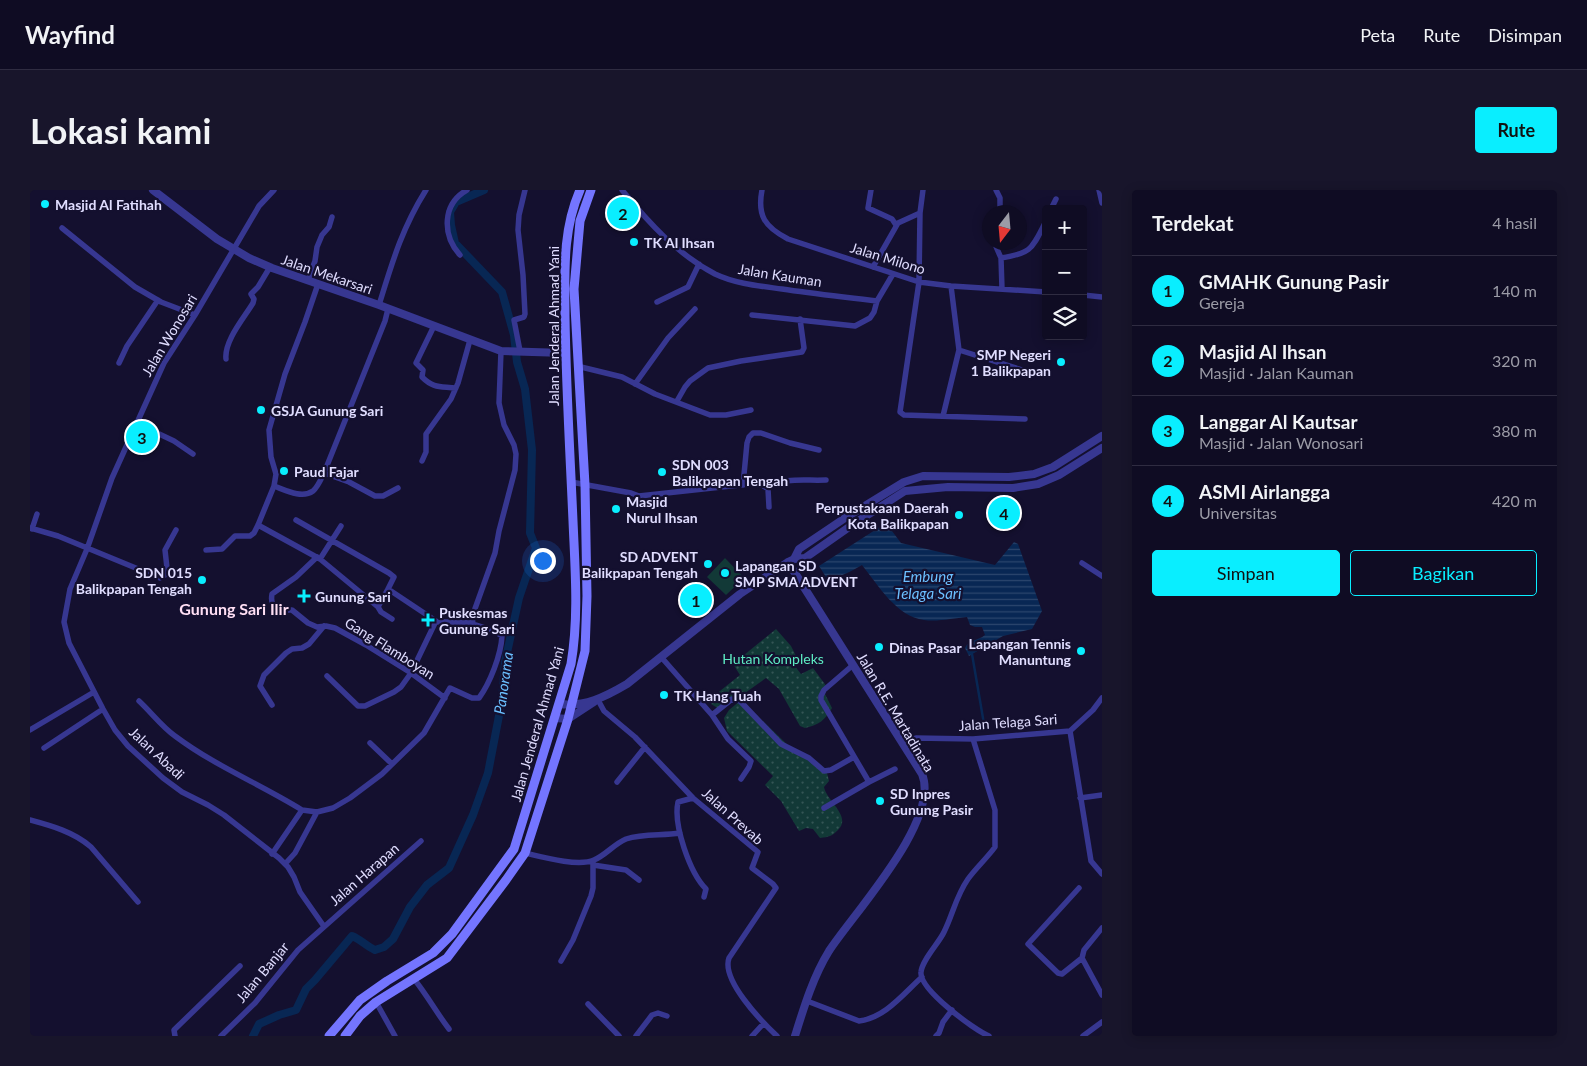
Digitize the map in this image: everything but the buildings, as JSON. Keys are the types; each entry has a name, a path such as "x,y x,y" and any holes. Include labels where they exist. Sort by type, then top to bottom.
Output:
{"main road":[{"name":"Jalan Jenderal Ahmad Yani","path":"329,1036 360,1000 433,953 446,941 507,860 514,849 522,829 555,718 571,664 576,637 576,594 565,354 565,248 572,209 580,190"},
{"name":"Jalan Jenderal Ahmad Yani","path":"345,1036 360,1016 376,1002 447,958 525,854 572,706 585,651 588,596 577,366 575,271 580,221 591,190"}],"street":[{"name":"Jalan Mekarsari","path":"153,190 217,239 270,267 379,305 470,340 511,351 565,354"},
{"name":"Jalan Wonosari","path":"87,549 112,478 164,363 235,249 259,206 274,190"},
{"path":"379,305 410,215 426,190"},
{"path":"460,255 450,237 447,220 449,207 458,195 467,190"},
{"path":"472,622 472,617 495,553 515,470 516,454 514,445 504,425 499,403 511,351 514,320 524,317 525,314 524,275 518,225 525,190"},
{"name":"Jalan Kauman","path":"622,190 651,224 673,245 699,264 717,274 741,284 877,301"},
{"name":"Jalan Milono","path":"762,190 759,206 765,221 776,233 788,239 919,282 1042,292"},
{"path":"871,190 868,208 892,219 896,225"},
{"path":"923,190 920,213 919,282 900,410 904,415 1025,419"},
{"path":"996,190 1000,198 1000,205"},
{"path":"1099,190 1102,202"},
{"path":"1054,205 1056,199"},
{"path":"873,267 896,225 920,213"},
{"path":"308,280 321,236 328,227 332,217"},
{"path":"62,228 135,287 158,300 195,315"},
{"path":"1001,258 1026,253 1033,246 1042,228"},
{"path":"998,250 1001,258 1002,289"},
{"path":"657,302 688,287 699,264"},
{"path":"226,359 226,351 233,334 253,303 254,299 251,294 270,267"},
{"path":"752,315 855,326 870,318 877,301 893,274"},
{"path":"206,550 222,550 235,536 250,536 254,534 258,525 274,486 276,474 271,457 269,430 285,374 318,284"},
{"path":"944,416 959,350 951,286"},
{"path":"1087,295 1102,297"},
{"path":"119,363 127,346 158,300"},
{"path":"274,486 299,494 315,489 324,473 385,321 388,309"},
{"path":"635,384 668,338 694,309"},
{"path":"677,401 690,380 708,368 802,352 804,346 800,319"},
{"path":"434,326 416,364 424,370 422,378 428,383 439,388 445,386 456,388"},
{"path":"422,461 426,452 425,437 427,431 451,399 470,340"},
{"path":"959,350 1038,375"},
{"path":"577,366 622,377 655,394 710,415 726,415 751,410"},
{"path":"136,423 174,441 193,454"},
{"path":"743,485 747,443 753,433 761,433 790,444 819,450"},
{"path":"791,561 799,549 904,482 923,476 1009,477 1034,474 1053,467 1102,436"},
{"path":"555,718 568,719 627,684 740,594 791,561 806,558 905,491 948,487 1013,488 1038,484 1059,475 1102,448"},
{"path":"324,473 349,482 375,496 383,496 398,488"},
{"path":"766,487 776,482 789,480 826,480"},
{"path":"571,482 640,496 743,485 762,485 768,489 770,507"},
{"path":"36,514 31,528 58,536 160,578 165,575 167,568 164,555 166,547 176,530"},
{"path":"296,520 394,577 378,606"},
{"path":"258,525 318,558 378,606 381,612 392,619"},
{"path":"318,558 341,526"},
{"name":"Jalan Abadi","path":"87,549 70,589 64,622 69,643 102,709 115,730 128,746 163,778 182,792 224,815 285,864 294,877 300,892 324,925"},
{"name":"Gang Flamboyan","path":"318,558 272,594 272,600 279,610 292,610 308,623 318,627 335,628 411,673 445,698"},
{"name":"Jalan R.E. Martadinata","path":"791,561 853,665 924,777 924,791 916,825 888,872 830,950 819,968 795,1036"},
{"path":"1082,562 1102,576"},
{"path":"139,701 173,735 208,760 272,792 302,810 317,812 333,808 382,774 424,733 450,688 472,698 480,698 486,689 501,645 502,636 492,630 478,627 472,622 436,622 388,589"},
{"path":"327,676 358,706 362,707 394,692 401,687 411,673 436,622"},
{"path":"272,704 260,686 264,675 290,650 302,648 309,644 324,626"},
{"path":"662,658 712,715 728,739 750,762 750,767 740,779"},
{"path":"853,665 824,690 820,698 869,782"},
{"path":"30,730 94,692"},
{"name":"Jalan Telaga Sari","path":"902,743 916,738 973,739 1070,731 1093,710 1102,698"},
{"path":"712,715 732,699 740,700 782,744 809,758 824,771 830,770 854,757"},
{"path":"559,704 572,706 598,700"},
{"name":"Jalan Prevab","path":"598,700 604,711 645,747 693,798 758,852 752,868 776,888 727,962 731,977 740,994 777,1036"},
{"path":"44,748 102,709"},
{"path":"1070,731 1091,861 1102,874"},
{"path":"973,739 995,810 995,847 969,878 956,901 944,932 921,971 922,977 935,996 980,1032 989,1036"},
{"path":"370,743 392,764"},
{"path":"617,782 645,747"},
{"path":"824,808 895,769"},
{"path":"1080,798 1102,795"},
{"path":"693,798 678,802 680,833 682,843 697,877 706,889 704,897"},
{"path":"272,854 302,810"},
{"path":"285,864 295,853 317,812"},
{"path":"30,820 48,824 83,840 138,902"},
{"path":"561,961 573,940 591,896 593,888 593,863 614,845 628,838 647,834 680,833"},
{"name":"Jalan Harapan","path":"324,925 420,841"},
{"path":"525,854 593,863 626,870 638,880"},
{"path":"1079,888 1028,944 1058,973 1062,974 1082,958 1084,950 1102,928"},
{"name":"Jalan Banjar","path":"221,1036 255,1003 298,950 324,925"},
{"path":"1082,958 1102,996"},
{"path":"175,1036 174,1030 240,966"},
{"path":"806,1001 858,1021 864,1020 873,1018 888,1009 922,977"},
{"path":"414,979 430,999 449,1029"},
{"path":"376,1002 395,1036"},
{"path":"588,1004 619,1036"},
{"path":"936,1036 952,1010"},
{"path":"636,1036 652,1015 658,1013 667,1016"},
{"path":"1083,1036 1102,1022"},
{"path":"752,1036 764,1023"}],"green space":[{"name":"Lapangan SD SMP SMA ADVENT","path":"725,558 744,578 726,595 707,577"},
{"name":"Hutan Kompleks","path":"776,629 791,646 799,662 794,665 801,674 813,668 827,687 825,694 832,708 827,716 818,724 805,728 800,726 779,689 766,678 721,710 711,704 715,695 740,675 733,664"},
{"name":"Hutan Kompleks","path":"741,700 794,751 827,773 829,781 824,787 826,793 841,814 842,819 842,825 834,834 820,838 813,829 806,828 799,831 781,801 765,785 773,776 727,731 724,718 729,710"}],"water":[{"name":"Embung Telaga Sari","path":"886,523 901,543 995,565 1014,542 1018,544 1042,611 1032,629 1003,636 969,656 965,648 967,645 985,635 982,627 970,625 967,617 935,621 914,618 897,607 889,599 862,565 841,575 826,577 819,566"}],"waterway":[{"name":"Panorama","path":"253,1036 259,1024 296,1010 306,989 352,936 375,950 384,947 393,939 410,907 427,885 449,868 473,815 488,773 502,700 505,662 519,598 536,548 530,533 532,450 525,389 517,362 514,335 502,292 455,243 451,225 450,212 456,202 484,190"},
{"path":"972,654 984,724"}],"place":[{"name":"Masjid Al Fatihah","path":"45,204"},
{"name":"Masjid Al Ihsan","path":"623,213"},
{"name":"TK Al Ihsan","path":"634,242"},
{"name":"SMP Negeri 1 Balikpapan","path":"1061,362"},
{"name":"GSJA Gunung Sari","path":"261,410"},
{"name":"Langgar Al Kautsar","path":"142,437"},
{"name":"Paud Fajar","path":"284,471"},
{"name":"SDN 003 Balikpapan Tengah","path":"662,472"},
{"name":"Masjid Nurul Ihsan","path":"616,509"},
{"name":"ASMI Airlangga","path":"1004,513"},
{"name":"Perpustakaan Daerah Kota Balikpapan","path":"959,515"},
{"name":"SD ADVENT Balikpapan Tengah","path":"708,564"},
{"name":"Lapangan SD SMP SMA ADVENT","path":"725,573"},
{"name":"SDN 015 Balikpapan Tengah","path":"202,580"},
{"name":"Gunung Sari","path":"304,596"},
{"name":"GMAHK Gunung Pasir","path":"696,600"},
{"name":"Puskesmas Gunung Sari","path":"428,620"},
{"name":"Dinas Pasar","path":"879,647"},
{"name":"Lapangan Tennis Manuntung","path":"1081,651"},
{"name":"TK Hang Tuah","path":"664,695"},
{"name":"SD Inpres Gunung Pasir","path":"880,801"}],"district":[{"name":"Gunung Sari Ilir","path":"234,608"}]}
